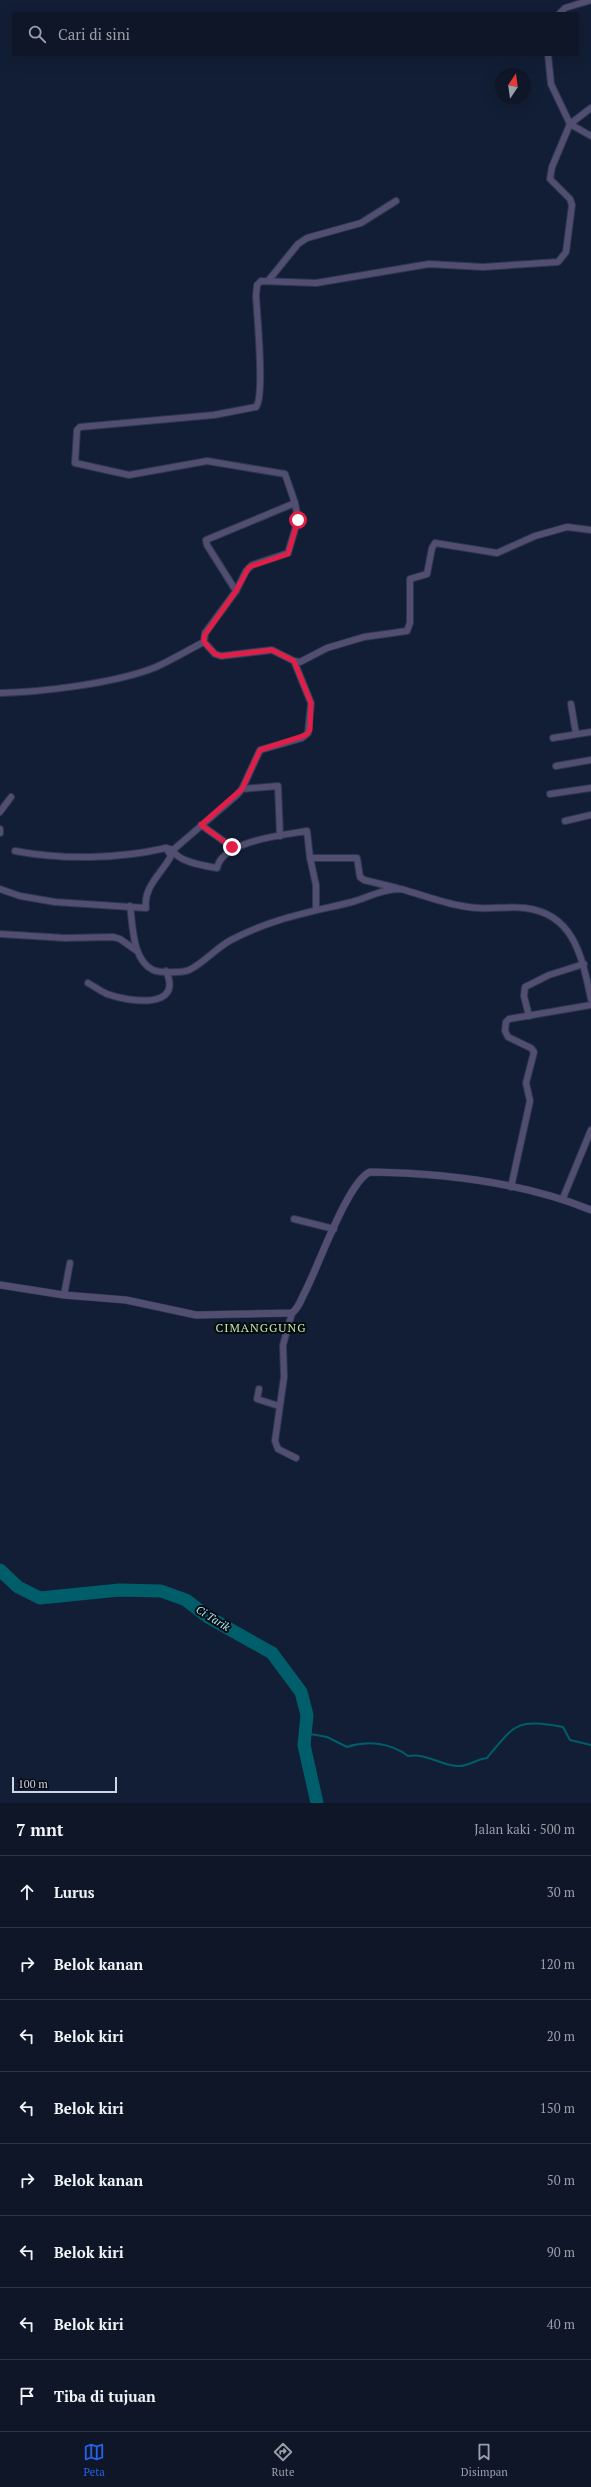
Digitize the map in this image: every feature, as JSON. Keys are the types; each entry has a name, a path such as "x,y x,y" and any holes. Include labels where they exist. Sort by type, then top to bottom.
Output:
{"street":[{"path":"561,12 565,8 590,0"},
{"path":"548,56 551,84 570,124 591,136"},
{"path":"591,108 570,124 552,167 550,179 572,203 566,252 558,262 483,267 429,264 316,283 259,282 257,287 260,402 256,408 214,415 80,427 76,432 73,460 77,464 129,475 203,461 286,474 295,503 298,520 288,553 251,566 236,591 205,633 204,642 215,654 221,656 272,650 294,661 300,662 327,648 364,637 407,631 410,623 410,579 427,574 432,548 436,543 497,553 535,536 567,527 591,530"},
{"path":"268,281 295,248 307,238 350,227 376,215 396,201"},
{"path":"236,591 207,545 206,540 295,503"},
{"path":"0,693 30,691 119,677 155,667 204,642"},
{"path":"173,850 242,789 260,750 302,738 310,730 311,703 294,661"},
{"path":"571,704 576,734"},
{"path":"553,738 591,732"},
{"path":"556,766 591,760"},
{"path":"242,789 278,786 280,836"},
{"path":"550,794 591,788"},
{"path":"0,812 11,797"},
{"path":"565,821 591,815"},
{"path":"201,825 232,847"},
{"path":"15,850 32,854 105,856 166,848 173,850 176,855 185,860 216,868 218,862 232,847 307,831 310,858 316,885 316,908"},
{"path":"0,889 20,896 55,902 146,908 145,901 152,882 172,856 166,848"},
{"path":"310,858 357,858 359,872 364,880 383,883 461,906 479,908 505,906 538,910 550,916 570,932 584,964 591,999"},
{"path":"0,934 65,938 113,937 120,939 137,951 152,970 188,970 229,941 275,920 316,908 353,901 379,891 401,889"},
{"path":"130,906 137,951"},
{"path":"529,1016 524,996 525,987 549,976 584,964"},
{"path":"88,983 114,996 158,1000 167,996 169,992 170,980 166,971"},
{"path":"511,1187 530,1101 526,1083 534,1052 531,1048 508,1037 505,1024 509,1019 591,1005"},
{"path":"563,1198 591,1130"},
{"path":"296,1458 276,1445 284,1377 283,1345 292,1313 297,1309 316,1271 346,1200 363,1176 370,1172 452,1177 563,1198 591,1210"},
{"path":"294,1218 334,1229"},
{"path":"64,1295 70,1263"},
{"path":"0,1285 64,1295 126,1300 200,1315 292,1313"},
{"path":"259,1389 257,1399 280,1406"}],"waterway":[{"name":"Ci Tarik","path":"0,1570 18,1587 40,1598 119,1590 161,1591 186,1600 208,1617 272,1653 301,1692 307,1715 304,1745 317,1803"},
{"path":"305,1733 327,1737 347,1747 371,1743 379,1744 394,1748 408,1756 421,1756 445,1764 457,1766 487,1758 504,1737 518,1726 526,1724 563,1727 570,1740 591,1745"}],"district":[{"name":"CIMANGGUNG","path":"261,1328"}],"route":[{"path":"232,847 201,825 237,795 242,789 262,748 302,738 308,733 310,730 311,703 296,670 294,661 272,650 266,652 221,656 215,654 204,642 204,636 236,591 249,567 288,554 298,520"}]}
